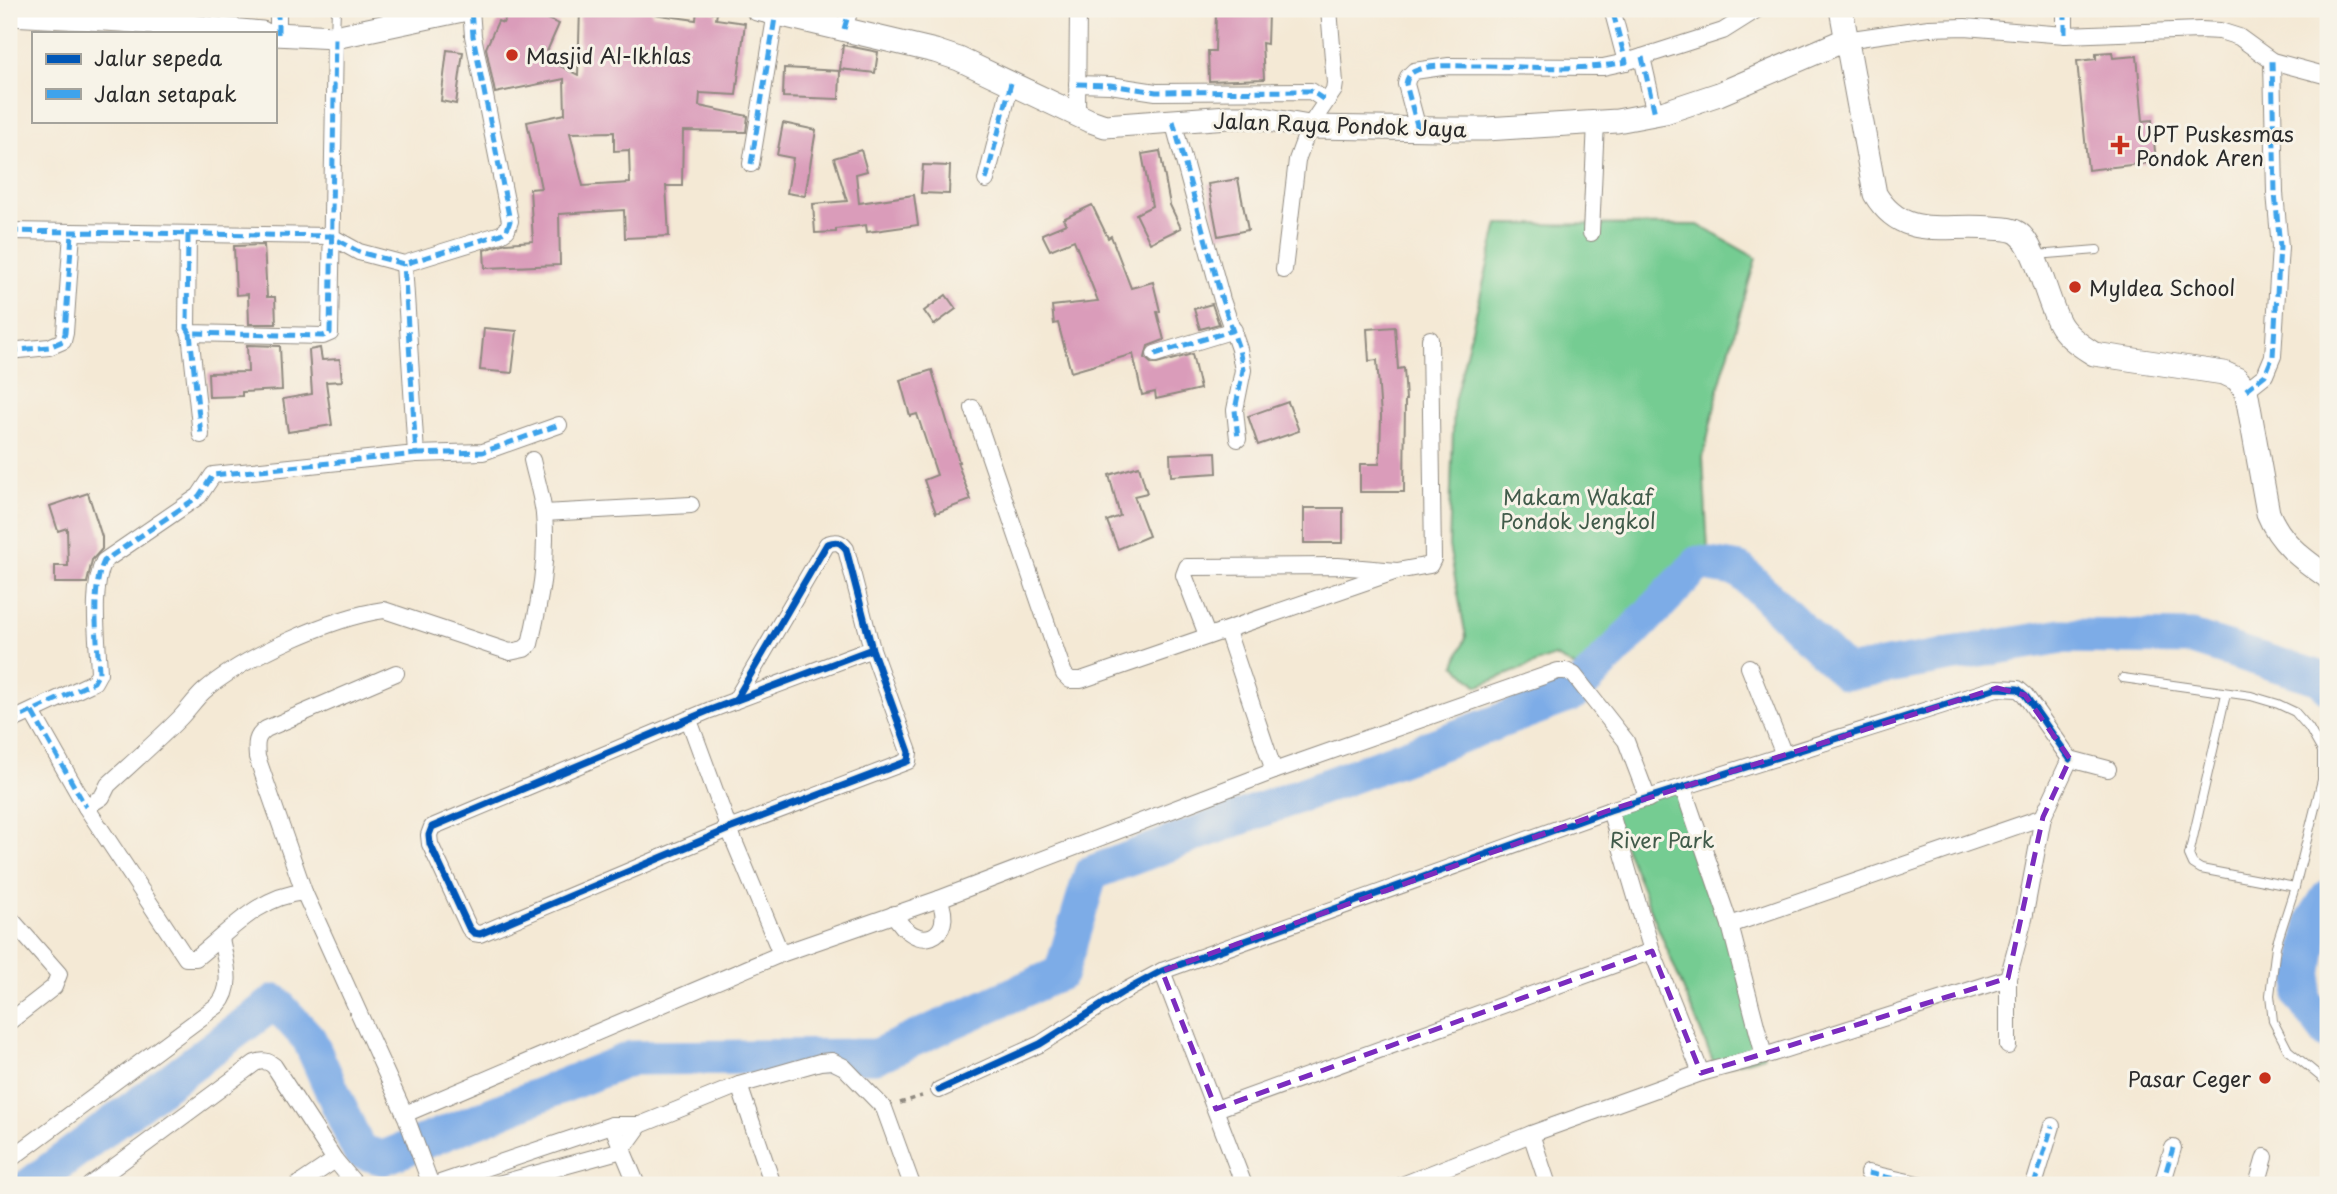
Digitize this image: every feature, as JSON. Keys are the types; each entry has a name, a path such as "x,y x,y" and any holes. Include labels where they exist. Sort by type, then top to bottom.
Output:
{"main road":[{"path":"276,34 335,37 469,9"},
{"path":"1841,9 1875,194 1883,207 1903,223 1916,227 2011,230 2025,240 2034,256 2061,326 2078,345 2094,354 2224,373 2237,379 2246,390 2268,513 2274,529 2300,558 2328,577"},
{"name":"Jalan Raya Pondok Jaya","path":"767,11 847,19 959,59 1105,126 1251,117 1309,127 1418,129 1486,129 1596,122 1655,114 1719,94 1845,40"},
{"path":"9,15 122,20 251,32"}],"street":[{"path":"272,32 278,9"},
{"path":"9,231 330,236 359,253 404,264 501,234 509,226 469,9"},
{"path":"1078,9 1077,84 1082,117"},
{"path":"1284,270 1297,160 1309,127 1335,83 1329,9"},
{"path":"1612,9 1626,62"},
{"path":"1418,129 1406,84 1414,71 1449,66 1603,67 1723,31 1758,9"},
{"path":"2064,9 2065,35"},
{"path":"751,164 767,11"},
{"path":"1845,40 1929,28 1965,26 2065,35 2200,30 2239,37 2272,61 2328,76"},
{"path":"190,333 327,335 331,329 330,236 335,37"},
{"path":"1643,57 1655,114"},
{"path":"2246,390 2265,374 2273,356 2280,247 2275,193 2272,61"},
{"path":"986,180 1011,83"},
{"path":"1077,84 1110,85 1156,92 1311,91 1326,101"},
{"path":"1173,121 1222,300 1234,330 1242,370 1236,410 1238,439"},
{"path":"1591,233 1596,122"},
{"path":"9,351 49,347 63,341 72,233"},
{"path":"188,234 187,328 190,333 201,435"},
{"path":"404,264 416,454"},
{"path":"1155,354 1234,330"},
{"path":"1207,635 1184,575 1187,567 1338,566 1397,571 1430,565 1433,559 1430,339"},
{"path":"973,408 1064,674 1070,680 1081,680 1397,571"},
{"path":"9,722 94,682 99,673 97,604 100,571 104,561 199,496 213,475 416,454 483,452 558,425"},
{"path":"84,803 102,797 108,785 182,716 203,692 229,673 263,653 362,613 384,610 510,652 524,649 530,644 542,588 544,513 533,460"},
{"path":"544,513 691,505"},
{"path":"735,701 827,544 841,543 846,549 872,649 909,752 908,761 729,829 480,934 468,928 430,844 432,827 650,734 872,649"},
{"path":"1227,631 1274,771"},
{"path":"1749,667 1784,755"},
{"path":"405,1115 781,954 939,899 1274,771 1558,671 1574,675 1626,741 1648,799"},
{"path":"396,673 266,729 259,735 256,743 257,757 304,892 405,1115 432,1184 612,1125 640,1125 739,1085 832,1061 844,1067 884,1108 912,1185"},
{"path":"939,1090 1040,1044 1121,993 1163,971 1610,810 1997,688 2018,689 2025,695 2070,759 2108,769"},
{"path":"32,712 84,803 187,958 196,958 245,916 270,900 304,892"},
{"path":"689,720 729,829 781,954"},
{"path":"2008,1046 2008,978 2024,919 2043,817 2070,759"},
{"path":"1683,788 1730,925 1763,1056"},
{"path":"1610,810 1652,951 1701,1073"},
{"path":"1730,925 2043,817"},
{"path":"894,914 906,932 919,938 928,938 938,933 943,923 944,909 939,899"},
{"path":"9,916 59,974 54,987 9,1022"},
{"path":"9,1160 225,998 228,987 220,938"},
{"path":"1216,1109 1652,951"},
{"path":"1163,971 1244,1185"},
{"path":"1402,1185 1531,1134 1701,1073 2008,978"},
{"path":"90,1185 255,1063 268,1061 274,1066 335,1160 356,1185"},
{"path":"739,1085 773,1185"},
{"path":"612,1125 637,1185"},
{"path":"495,1185 622,1150 640,1125"},
{"path":"2034,1185 2052,1126"},
{"path":"1531,1134 1548,1185"},
{"path":"2162,1185 2173,1148"},
{"path":"2257,1185 2264,1157"},
{"path":"298,1185 335,1160"},
{"path":"1868,1173 1922,1185"}],"lane":[{"path":"335,37 336,9"},
{"path":"2034,256 2097,250"},
{"path":"2123,678 2251,696 2278,704 2295,712 2309,728 2322,751 2322,780 2295,887 2276,946 2270,995 2273,1021 2288,1050 2328,1083"},
{"path":"2226,694 2189,855 2193,864 2201,869 2295,887"}],"path":[{"path":"884,1108 939,1090"}],"highlighted area":[{"path":"1997,688 2025,695 2070,759 2043,817 2008,978 1701,1073 1652,951 1216,1109 1162,971 1610,810"}],"shaded area":[{"path":"2129,9 2251,9 2251,17 2130,15"}],"green space":[{"name":"Makam Wakaf Pondok Jengkol","path":"1498,224 1698,225 1756,258 1721,379 1703,458 1708,551 1600,680 1554,656 1478,686 1455,665 1466,637 1449,546 1454,402"},
{"name":"River Park","path":"1683,788 1764,1056 1716,1069 1610,810"}],"building":[{"path":"524,9 559,24 544,58 578,75 580,9 652,9 652,14 696,20 697,10 717,13 716,19 745,23 736,95 700,93 699,106 748,116 746,132 683,131 682,186 666,186 669,236 625,238 624,210 559,214 560,265 485,268 484,250 506,243 533,241 530,189 541,188 527,122 565,114 564,79 495,93 486,48 498,21 503,23 509,11 520,16","holes":["614,132 614,151 629,150 630,183 583,186 570,133"]},
{"path":"1216,13 1268,13 1267,44 1262,43 1264,79 1209,81 1208,51 1215,51"},
{"path":"843,45 878,52 875,73 840,69"},
{"path":"447,50 463,52 456,104 441,101"},
{"path":"2112,52 2113,58 2137,56 2143,121 2152,120 2156,162 2088,170 2077,61 2096,59 2096,53"},
{"path":"784,68 840,71 839,99 783,97"},
{"path":"783,123 816,130 805,196 787,193 793,158 777,155"},
{"path":"861,150 867,171 856,174 859,203 914,195 918,225 867,232 866,225 836,229 836,232 815,233 813,204 847,201 834,158"},
{"path":"1160,151 1170,205 1181,228 1150,243 1136,214 1152,206 1142,154"},
{"path":"923,165 950,166 949,194 921,193"},
{"path":"1238,179 1248,230 1218,236 1208,184"},
{"path":"1092,205 1108,238 1111,236 1131,288 1153,282 1164,340 1148,346 1145,358 1152,364 1157,364 1192,354 1200,389 1156,399 1155,392 1142,395 1133,354 1071,372 1058,323 1054,324 1052,306 1098,301 1074,240 1050,250 1042,234 1066,224 1063,219"},
{"path":"264,245 267,297 275,297 276,324 249,324 248,294 236,295 234,246"},
{"path":"946,295 956,309 934,325 924,311"},
{"path":"1212,304 1219,324 1200,329 1194,309"},
{"path":"1395,327 1398,369 1404,368 1406,400 1404,492 1360,492 1360,464 1379,464 1380,455 1381,416 1377,360 1369,361 1367,329"},
{"path":"484,328 517,331 512,373 480,370"},
{"path":"247,345 280,346 282,390 242,392 242,396 209,397 208,373 248,372"},
{"path":"320,348 322,360 340,359 342,381 326,382 332,425 288,432 283,399 312,394 309,350"},
{"path":"932,370 957,462 971,500 936,513 924,480 937,475 917,414 910,416 900,380"},
{"path":"1288,402 1299,431 1258,445 1248,416"},
{"path":"1216,452 1217,473 1171,476 1170,454"},
{"path":"1139,466 1147,493 1134,496 1149,536 1118,549 1107,521 1120,516 1109,475"},
{"path":"88,493 102,537 102,549 92,560 87,583 55,583 55,566 68,566 67,528 58,531 50,506"},
{"path":"1304,508 1343,508 1343,543 1304,543"}],"waterway":[{"path":"30,1185 275,1002 309,1039 359,1151 383,1158 632,1058 876,1056 1061,973 1091,873 1573,694 1699,563 1740,570 1846,673 2062,636 2192,638 2320,678 2328,686"},
{"path":"2328,897 2313,921 2302,998 2328,1033"}],"marked path":[{"path":"278,9 278,35"},
{"path":"9,231 330,236 359,252 404,264 501,234 507,230 510,221 473,36 471,9"},
{"path":"844,29 850,9"},
{"path":"1418,129 1406,84 1410,75 1421,69 1434,66 1567,68 1626,62 1612,9"},
{"path":"2065,9 2065,35"},
{"path":"751,164 776,12"},
{"path":"188,234 187,328 190,333 323,336 330,333 335,37"},
{"path":"1642,57 1655,114"},
{"path":"2246,390 2265,375 2273,356 2280,247 2275,193 2272,61"},
{"path":"986,180 1011,83"},
{"path":"1077,84 1110,85 1156,92 1311,91 1326,101"},
{"path":"1173,121 1222,300 1239,349 1243,370 1235,410 1238,439"},
{"path":"9,351 49,347 63,341 72,233"},
{"path":"9,722 94,682 99,673 97,586 104,561 199,496 213,475 416,454 404,264"},
{"path":"1155,354 1234,330"},
{"path":"190,333 201,435"},
{"path":"416,454 483,452 559,425"},
{"path":"32,712 86,807"},
{"path":"2034,1185 2052,1126"},
{"path":"2162,1185 2173,1148"},
{"path":"1868,1173 1922,1185"}],"cycle path":[{"path":"735,701 827,544 842,544 846,549 872,649 909,752 908,761 729,829 480,934 469,928 430,844 432,827 710,710 872,649"},
{"path":"939,1090 1040,1044 1121,993 1162,971 1610,810 1997,688 2018,689 2025,695 2070,759"}],"place":[{"name":"Masjid Al-Ikhlas","path":"512,55"},
{"name":"UPT Puskesmas Pondok Aren","path":"2120,145"},
{"name":"MyIdea School","path":"2075,287"},
{"name":"Pasar Ceger","path":"2265,1078"}]}
